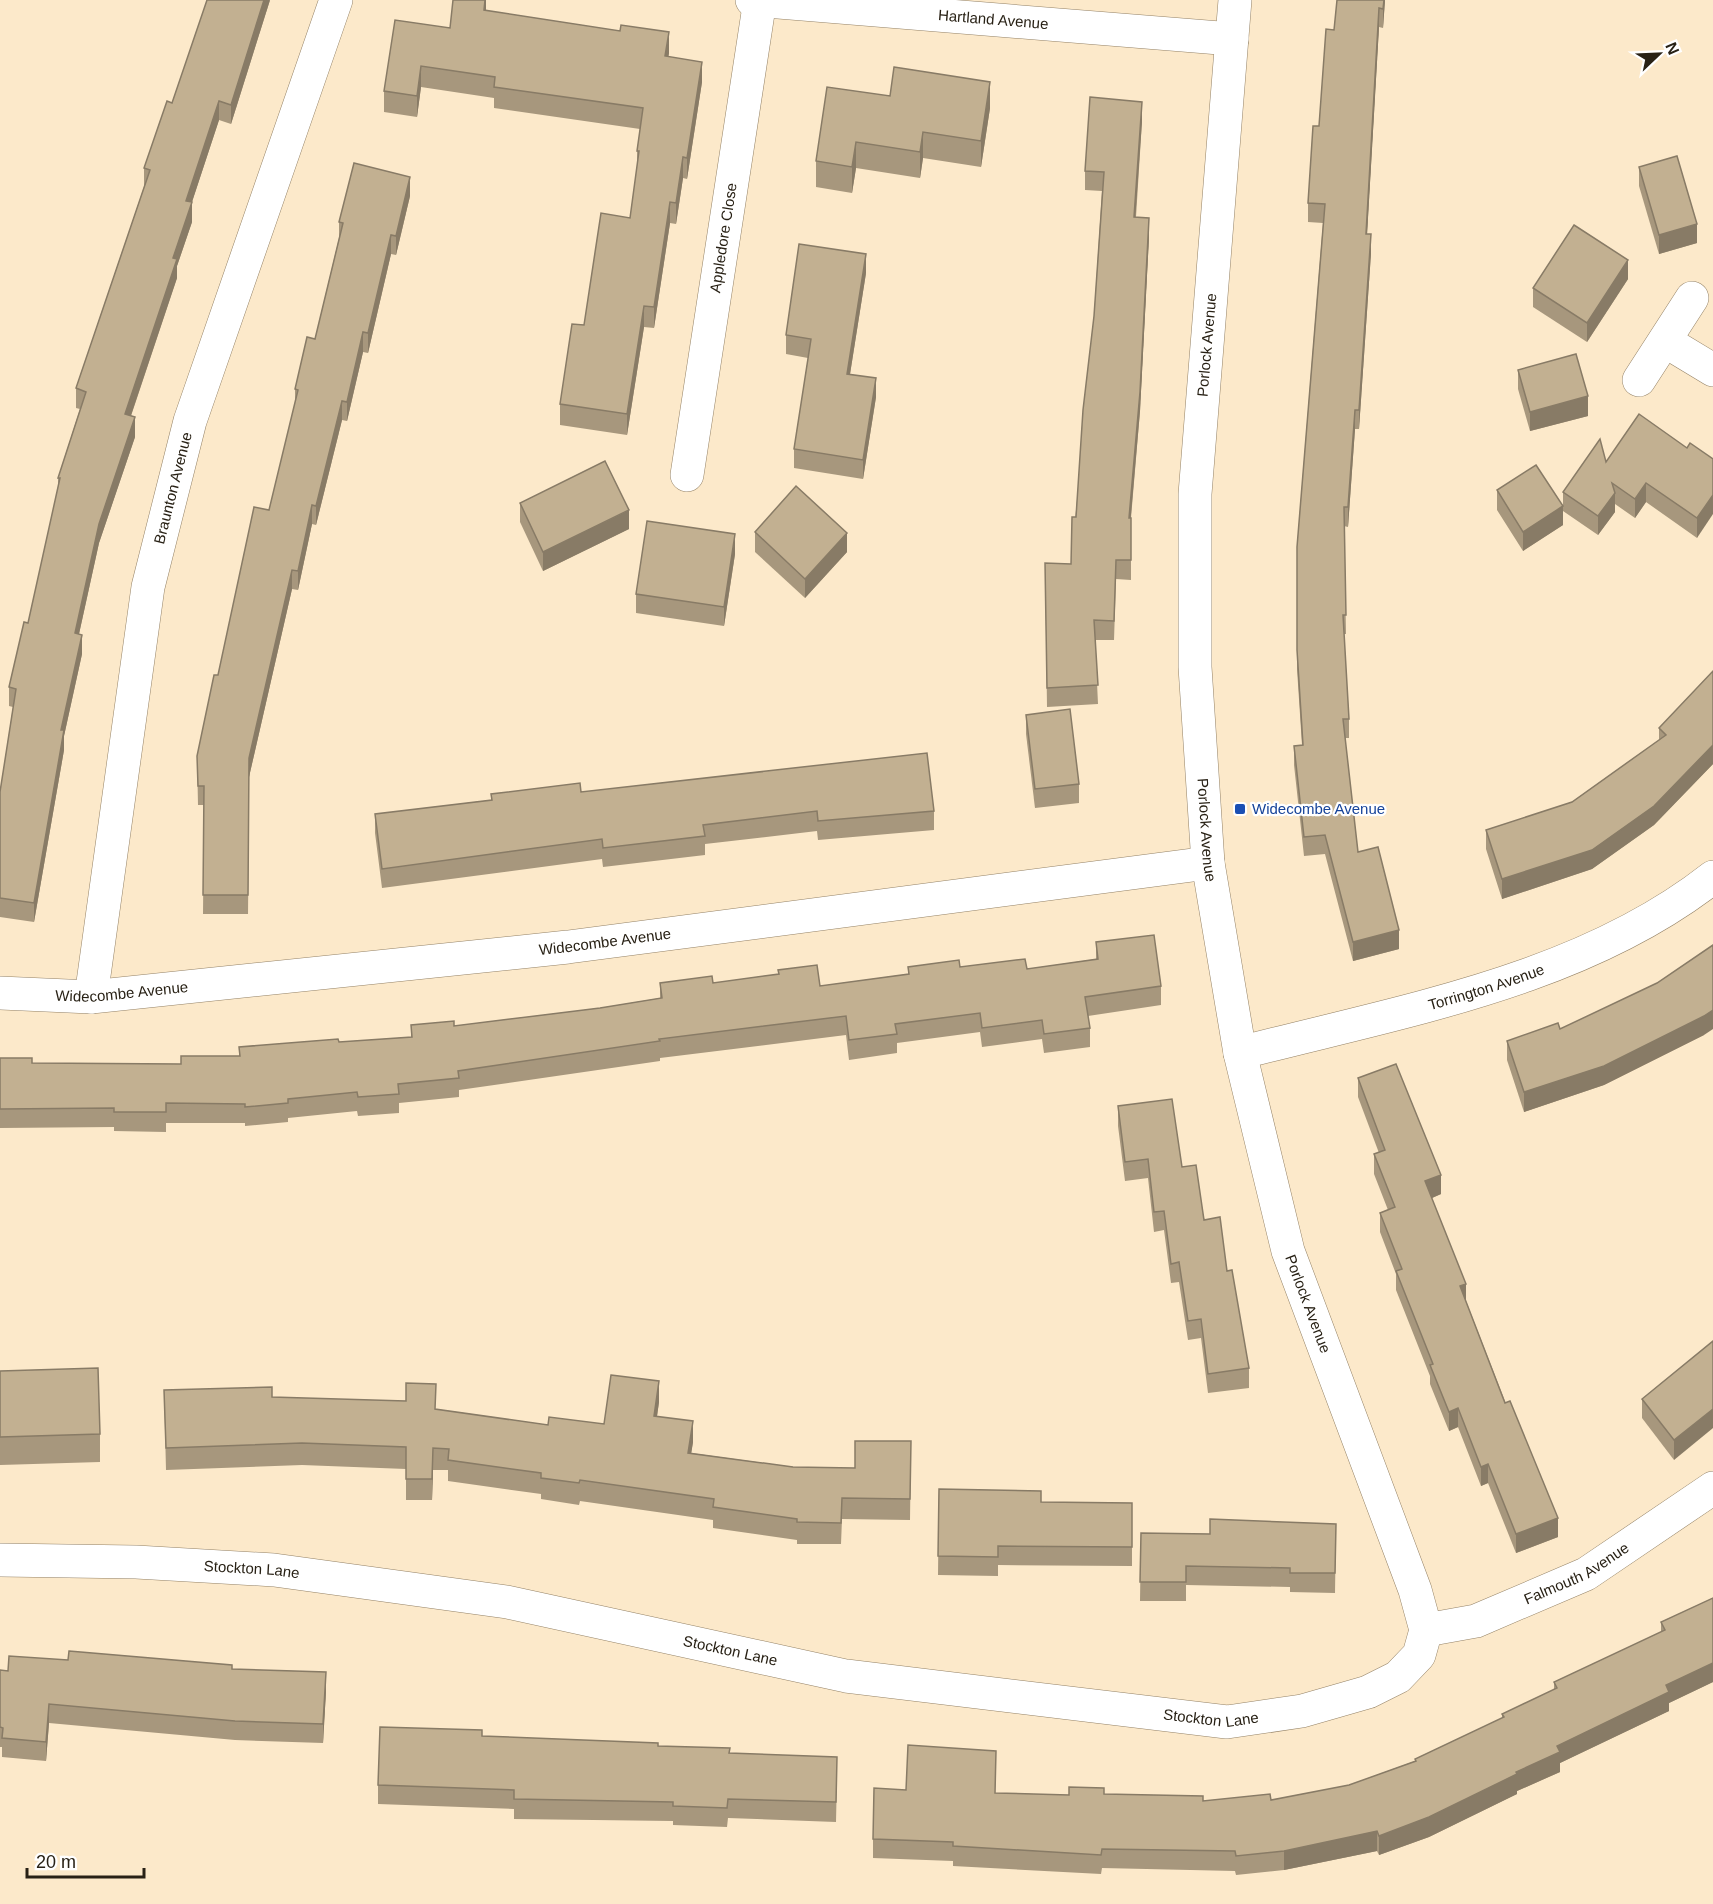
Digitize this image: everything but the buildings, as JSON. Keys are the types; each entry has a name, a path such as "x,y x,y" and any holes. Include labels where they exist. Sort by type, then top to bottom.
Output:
{"street":[{"name":"Braunton Avenue","path":"91,997 151,576 190,421 336,0"},
{"name":"Hartland Avenue","path":"757,0 1232,39"},
{"name":"Appledore Close","path":"687,475 757,0"},
{"name":"Porlock Avenue","path":"1234,0 1195,494 1195,667 1208,863 1240,1053 1288,1251 1416,1590 1426,1630"},
{"path":"1639,380 1692,298"},
{"path":"1665,341 1713,370"},
{"name":"Widecombe Avenue","path":"0,993 91,997 568,947 1208,863"},
{"name":"Torrington Avenue","path":"1240,1053 1481,990 1569,961 1678,905 1713,877"},
{"name":"Falmouth Avenue","path":"1426,1630 1476,1621 1586,1574 1713,1488"},
{"name":"Stockton Lane","path":"0,1560 136,1562 286,1572 507,1602 846,1676 1227,1722 1302,1711 1368,1692 1398,1677 1419,1655 1426,1630"}],"place":[{"name":"Widecombe Avenue","path":"1240,809"}]}
